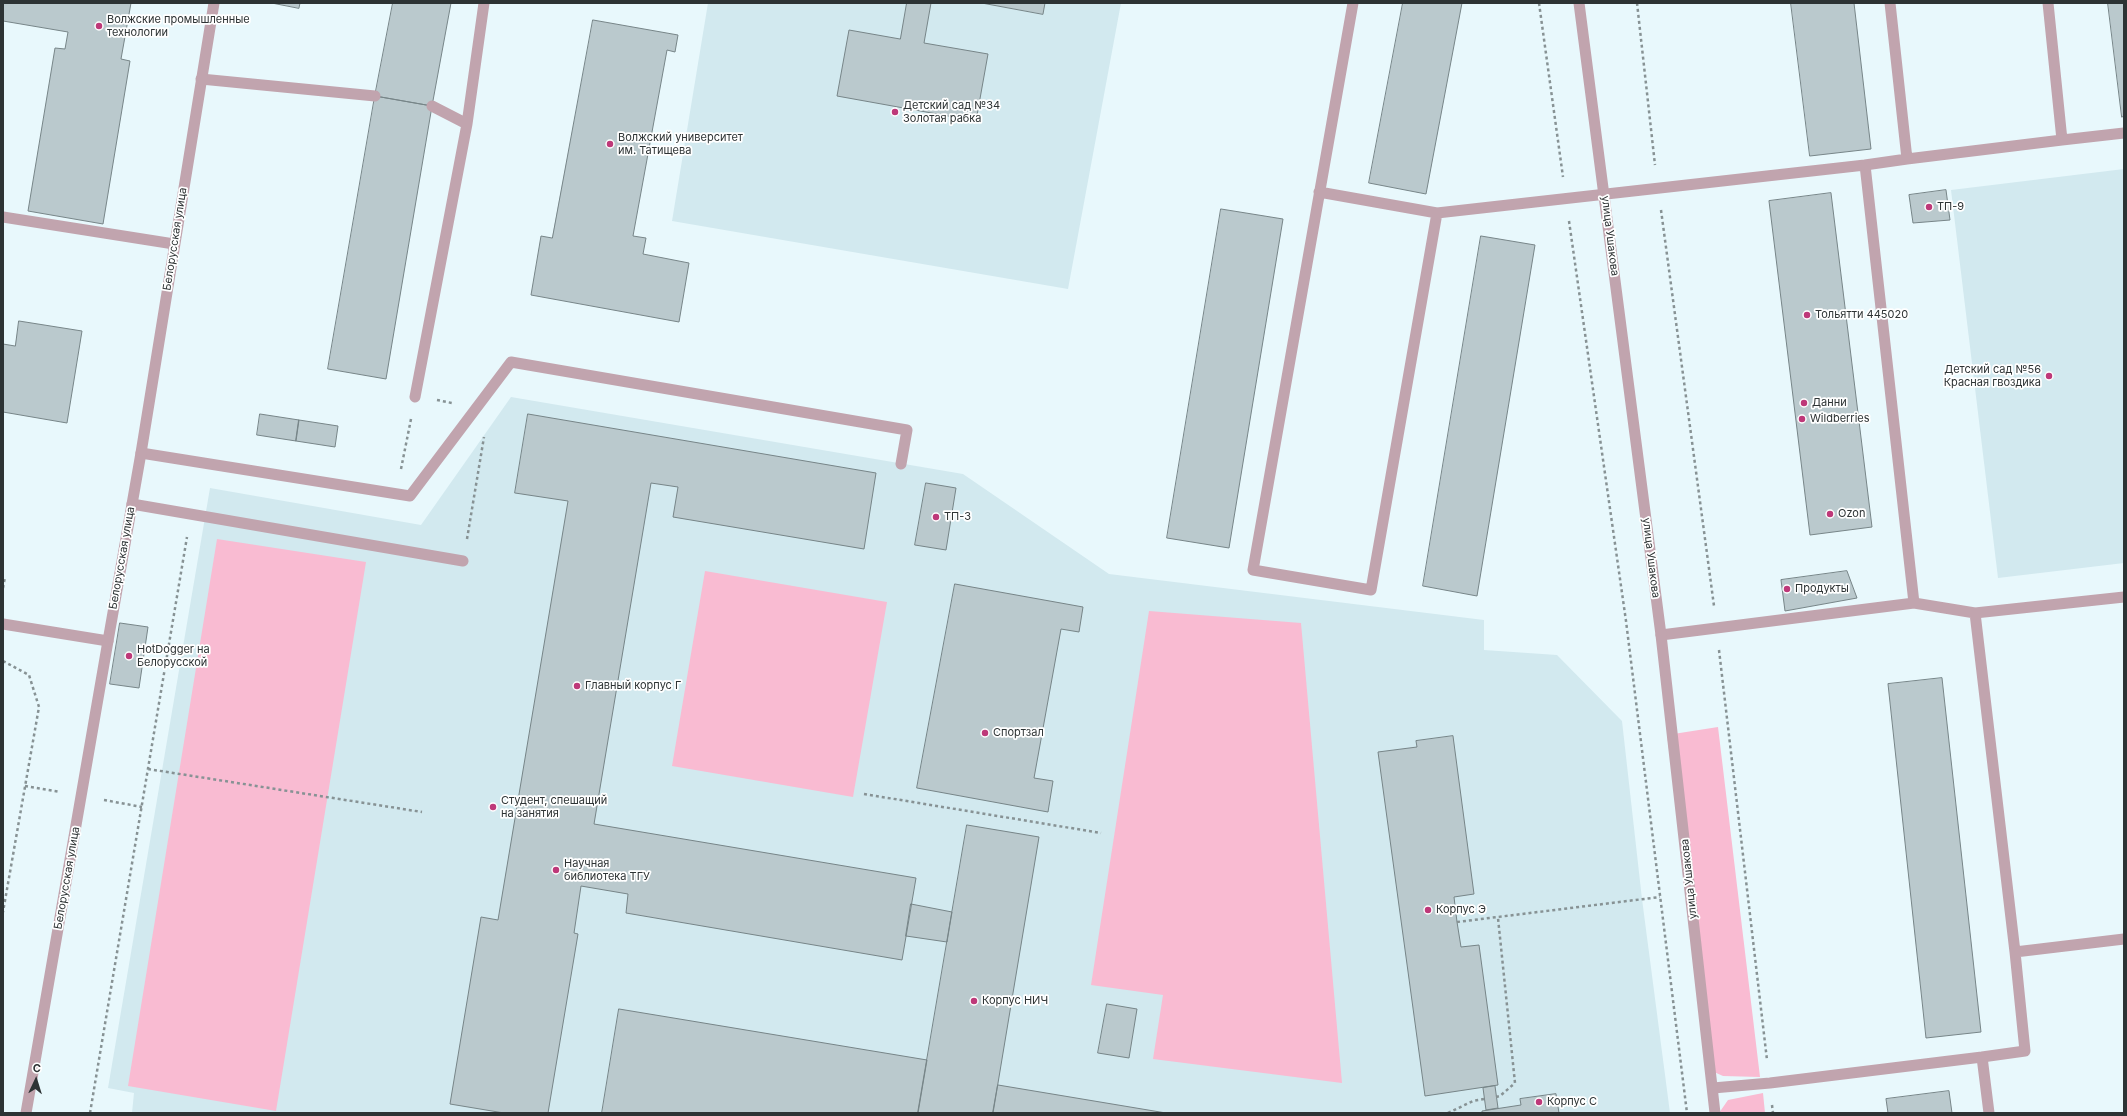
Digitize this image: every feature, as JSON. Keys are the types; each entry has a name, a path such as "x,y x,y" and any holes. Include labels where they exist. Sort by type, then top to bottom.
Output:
{"street":[{"name":"Белорусская улица","path":"26,1113 132,504 214,3"},
{"path":"415,397 467,124 484,3"},
{"path":"1353,3 1253,570 1371,590 1437,213"},
{"name":"улица Ушакова","path":"1579,3 1661,635 1715,1113"},
{"path":"1890,3 1907,159"},
{"path":"2048,3 2062,140"},
{"path":"201,79 375,96"},
{"path":"432,106 467,124"},
{"path":"1319,192 1437,213 1604,196 1865,166 1907,159 2124,133"},
{"path":"1865,166 1914,603"},
{"path":"3,217 174,244"},
{"path":"140,453 410,496 511,362 907,430 901,464"},
{"path":"132,504 463,561"},
{"path":"1661,635 1914,603 1975,613 2124,597"},
{"path":"1712,1088 1770,1083 2025,1051 2016,952 1975,613"},
{"path":"3,624 108,641"},
{"path":"2016,952 2124,939"},
{"path":"1982,1057 1990,1113"}],"path":[{"path":"1538,3 1626,621 1687,1113"},
{"path":"1637,3 1658,190 1717,629 1773,1113"},
{"path":"396,494 415,397"},
{"path":"90,1113 191,514"},
{"path":"3,588 5,577"},
{"path":"3,661 30,675 39,707 3,912"},
{"path":"148,769 422,812"},
{"path":"864,794 1101,833"},
{"path":"1457,922 1660,897"},
{"path":"1496,1097 1500,1096 1515,1083 1498,918"},
{"path":"1448,1113 1473,1101 1484,1099"}],"shaded area":[{"name":"Детский сад №34 Золотая рабка","path":"708,3 1121,3 1068,289 672,221"},
{"name":"Детский сад №56 Красная гвоздика","path":"2124,169 2124,563 1998,578 1951,190"},
{"path":"511,397 963,474 1109,574 1484,620 1484,650 1557,655 1622,721 1642,899 1670,1113 132,1113 134,1093 108,1088 210,488 421,525"},
{"path":"217,539 366,562 276,1111 128,1086"},
{"path":"705,571 887,602 853,797 672,766"},
{"path":"1149,611 1301,623 1342,1083 1153,1059 1163,995 1091,985"},
{"path":"1718,727 1760,1077 1723,1076 1714,1072 1667,735"},
{"path":"1763,1093 1765,1113 1719,1113 1728,1100"}],"building":[{"path":"3,3 131,3 121,59 130,61 103,224 28,211 55,48 65,49 68,32 3,21"},
{"path":"272,3 300,3 299,8"},
{"path":"393,3 451,3 432,106 375,96"},
{"path":"907,3 931,3 924,43 988,54 976,121 837,96 849,30 900,39"},
{"path":"982,3 1045,3 1043,14"},
{"path":"1403,3 1462,3 1426,194 1369,183"},
{"path":"1791,3 1854,3 1871,149 1810,156"},
{"path":"2108,3 2124,3 2124,116 2122,117"},
{"name":"Волжский университет им. Татищева","path":"593,20 678,35 675,52 667,50 633,236 646,238 643,254 689,263 679,322 531,295 541,236 552,238"},
{"path":"375,96 432,106 386,379 328,369"},
{"name":"ТП-9","path":"1946,190 1950,220 1913,223 1909,195"},
{"path":"1831,193 1872,527 1810,535 1769,201"},
{"path":"1221,209 1283,219 1229,548 1167,538"},
{"path":"1481,236 1535,245 1477,596 1423,586"},
{"path":"19,321 82,331 67,423 3,412 3,344 15,346"},
{"path":"260,414 299,420 296,441 257,435"},
{"name":"Главный корпус Г","path":"528,414 876,473 864,549 673,517 678,487 651,483 594,824 916,878 902,960 626,913 628,894 581,886 574,933 578,934 548,1113 504,1113 450,1104 481,917 498,920 568,501 515,493"},
{"path":"299,420 338,426 335,447 296,441"},
{"name":"ТП-3","path":"926,483 956,488 946,550 915,545"},
{"path":"1847,571 1857,598 1785,611 1781,580"},
{"name":"Спортзал","path":"955,584 1083,607 1079,632 1061,629 1034,778 1053,781 1048,812 917,788"},
{"name":"HotDogger на Белорусской","path":"120,623 148,627 139,688 110,684"},
{"path":"1942,678 1981,1032 1926,1038 1888,684"},
{"name":"Корпус Э","path":"1453,736 1474,894 1454,897 1457,922 1461,947 1479,945 1498,1085 1425,1096 1378,752 1417,747 1416,741"},
{"name":"Корпус НИЧ","path":"967,825 1039,837 993,1113 918,1113"},
{"path":"911,904 952,912 947,942 906,936"},
{"path":"1107,1004 1137,1009 1129,1058 1098,1053"},
{"path":"619,1009 927,1060 918,1113 602,1113"},
{"path":"998,1085 1166,1113 993,1113"},
{"path":"1495,1086 1498,1108 1486,1110 1483,1088"},
{"path":"1949,1091 1952,1113 1888,1113 1886,1099"},
{"name":"Корпус С","path":"1556,1094 1559,1113 1482,1113 1482,1111 1521,1105 1520,1099"}],"place":[{"name":"Волжские промышленные технологии","path":"99,26"},
{"name":"Детский сад №34 Золотая рабка","path":"895,112"},
{"name":"Волжский университет им. Татищева","path":"610,144"},
{"name":"ТП-9","path":"1929,207"},
{"name":"Тольятти 445020","path":"1807,315"},
{"name":"Детский сад №56 Красная гвоздика","path":"2049,376"},
{"name":"Данни","path":"1804,403"},
{"name":"Wildberries","path":"1802,419"},
{"name":"Ozon","path":"1830,514"},
{"name":"ТП-3","path":"936,517"},
{"name":"Продукты","path":"1787,589"},
{"name":"HotDogger на Белорусской","path":"129,656"},
{"name":"Главный корпус Г","path":"577,686"},
{"name":"Спортзал","path":"985,733"},
{"name":"Студент, спешащий на занятия","path":"493,807"},
{"name":"Научная библиотека ТГУ","path":"556,870"},
{"name":"Корпус Э","path":"1428,910"},
{"name":"Корпус НИЧ","path":"974,1001"},
{"name":"Корпус С","path":"1539,1102"}]}
